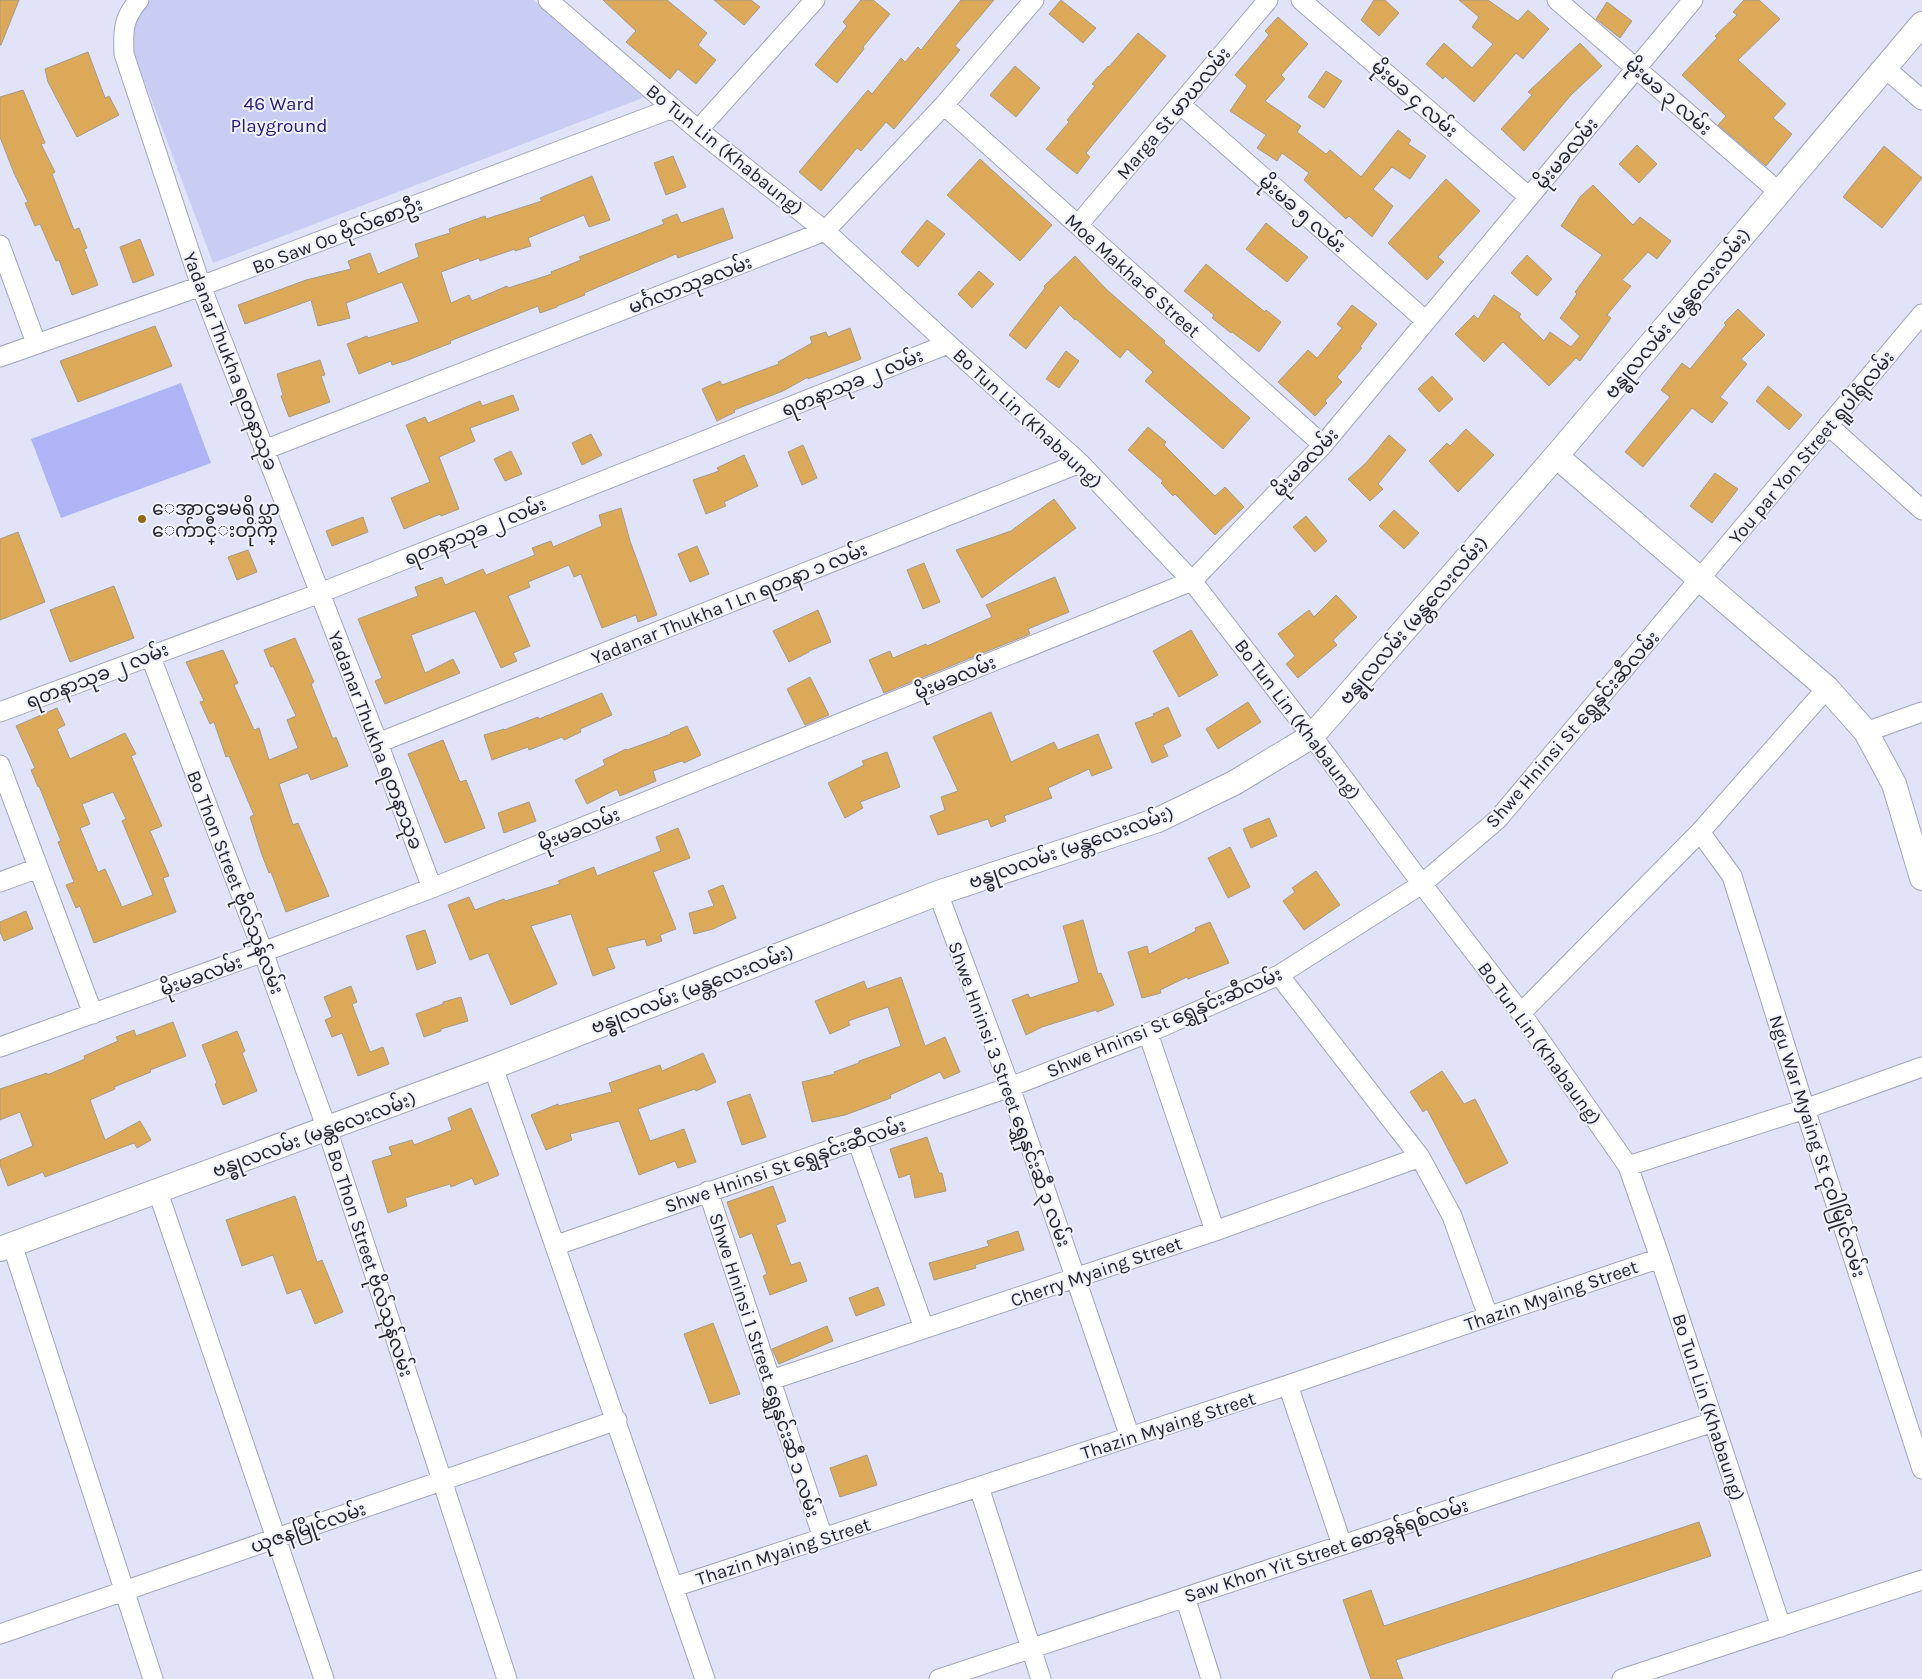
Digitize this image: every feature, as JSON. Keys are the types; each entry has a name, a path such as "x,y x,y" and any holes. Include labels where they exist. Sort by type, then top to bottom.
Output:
{"street":[{"name":"Yadanar Thukha ရတနာသုခ","path":"139,0 131,9 123,30 124,54 201,286 378,743 432,888"},
{"name":"Bo Tun Lin (Khabaung)","path":"548,0 698,130 825,231 1080,463 1192,582 1312,736 1521,1013 1628,1166 1781,1627"},
{"name":"မင်္ဂလာသုခလမ်း","path":"264,450 825,231 944,105 1034,0"},
{"name":"Marga St မာဃလမ်း","path":"1078,225 1268,0"},
{"name":"မိုးမခ ၄ လမ်း","path":"1301,0 1529,197"},
{"name":"မိုးမခ ၃ လမ်း","path":"1557,0 1780,193"},
{"name":"မိုးမခလမ်း","path":"0,1047 263,952 432,888 1192,582 1323,445 1693,0"},
{"path":"698,130 813,1"},
{"name":"ဗန္ဓုလလမ်း (မန္တလေးလမ်း)","path":"6,1247 493,1067 938,893 1158,820 1234,783 1312,736 1556,456 1922,24"},
{"path":"1885,68 1922,100"},
{"name":"မိုးမခ ၅ လမ်း","path":"1180,104 1426,321"},
{"name":"Moe Makha-6 Street","path":"944,105 1323,445"},
{"name":"Bo Saw Oo ဗိုလ်စောဦး","path":"0,357 201,286 673,108"},
{"path":"0,245 36,343"},
{"name":"You par Yon Street ရူပါရုံလမ်း","path":"1700,579 1922,314"},
{"name":"ရတနာသုခ ၂ လမ်း","path":"0,712 320,593 948,344"},
{"path":"1828,425 1922,510"},
{"path":"1556,456 1827,688 1866,732 1894,784 1922,878"},
{"name":"Yadanar Thukha 1 Ln ရတနာ ၁ လမ်း","path":"378,743 1080,463"},
{"name":"Shwe Hninsi St ရွှေနှင်းဆီလမ်း","path":"556,1245 1010,1087 1148,1033 1279,975 1422,884 1498,819 1700,579"},
{"name":"Bo Thon Street ဗိုလ်သုန်လမ်း","path":"150,655 263,952 327,1129 508,1679"},
{"path":"1521,1013 1700,832 1827,688"},
{"path":"1866,732 1922,712"},
{"path":"0,765 93,1014"},
{"name":"Ngu War Myaing St ငုဝါမြိုင်လမ်း","path":"1700,832 1732,876 1922,1469"},
{"path":"0,882 38,868"},
{"name":"Shwe Hninsi 3 Street ရွှေနှင်းဆီ ၃ လမ်း","path":"938,893 1010,1087 1130,1437"},
{"path":"1279,975 1420,1157 1452,1216 1488,1316"},
{"path":"1148,1033 1215,1231"},
{"path":"493,1067 617,1420 705,1679"},
{"path":"1628,1166 1806,1109 1922,1067"},
{"path":"856,1140 924,1328"},
{"name":"Cherry Myaing Street","path":"771,1380 1215,1231 1420,1157"},
{"name":"Shwe Hninsi 1 Street ရွှေနှင်းဆီ ၁ လမ်း","path":"708,1191 823,1538"},
{"path":"158,1192 324,1679"},
{"path":"6,1247 153,1679"},
{"name":"Thazin Myaing Street","path":"674,1587 1288,1385 1660,1258"},
{"path":"1288,1385 1342,1545"},
{"name":"ယုဇနမြိုင်လမ်း","path":"0,1634 617,1420"},
{"name":"Saw Khon Yit Street စောခွန်ရစ်လမ်း","path":"939,1679 1713,1422"},
{"path":"979,1487 1041,1679"},
{"path":"1633,1677 1922,1580"},
{"path":"1185,1597 1211,1679"}],"green space":[{"name":"46 Ward Playground","path":"149,0 534,0 645,97 213,263 133,51 134,23 139,12"}],"water":[{"path":"181,383 211,463 61,518 31,439"}],"building":[{"path":"0,0 19,0 1,45 0,45"},
{"path":"603,0 667,0 707,33 698,45 716,60 696,84 678,69 670,79 626,42 636,31"},
{"path":"714,0 751,0 760,7 744,25"},
{"path":"861,0 873,0 890,14 837,83 815,65 847,26 843,22"},
{"path":"961,0 994,0 955,46 960,50 894,129 886,122 861,151 857,148 821,191 799,172 868,90 872,94 901,58 905,62 918,47 921,50"},
{"path":"1061,0 1096,28 1083,43 1049,14"},
{"path":"1374,0 1385,0 1399,13 1379,36 1361,20"},
{"path":"1459,0 1488,0 1518,21 1528,10 1549,29 1523,59 1516,53 1474,102 1445,76 1443,79 1426,64 1444,43 1472,68 1493,44 1472,27 1479,17"},
{"path":"1744,0 1759,0 1780,19 1738,60 1786,104 1773,118 1792,134 1766,166 1718,125 1726,116 1682,75 1717,38 1715,36 1737,15 1733,12"},
{"path":"1607,2 1632,21 1620,38 1596,19"},
{"path":"1278,17 1308,44 1281,75 1285,79 1265,101 1301,126 1297,132 1326,154 1330,150 1361,177 1398,130 1411,140 1408,144 1426,156 1410,179 1392,167 1373,189 1393,206 1372,237 1349,216 1346,219 1304,180 1309,173 1282,153 1277,161 1257,148 1266,135 1230,111 1247,86 1235,75 1269,35 1265,31"},
{"path":"1138,33 1166,56 1086,153 1090,157 1077,174 1046,149 1069,122 1067,120 1095,86 1092,84"},
{"path":"1580,43 1602,66 1571,95 1524,151 1501,129 1532,95 1528,92"},
{"path":"88,52 105,98 109,96 119,115 77,137 48,82 45,69"},
{"path":"1015,66 1040,88 1016,117 990,95"},
{"path":"1326,71 1342,81 1324,108 1308,97"},
{"path":"23,90 45,143 41,144 55,172 52,174 74,230 79,228 87,248 84,249 98,285 72,295 59,260 56,261 40,224 35,226 25,203 28,202 0,137 0,97"},
{"path":"1637,145 1657,164 1639,183 1619,164"},
{"path":"1884,146 1922,178 1882,228 1843,197"},
{"path":"673,156 686,187 666,195 654,163"},
{"path":"980,159 1052,225 1020,261 947,195"},
{"path":"592,176 610,220 589,227 584,215 528,238 531,246 515,251 515,249 480,261 479,258 441,272 451,303 469,295 472,301 507,286 508,288 552,274 551,272 581,260 579,257 664,224 662,220 677,214 681,223 723,208 733,238 678,258 676,254 584,293 585,295 557,307 540,313 538,306 408,360 392,365 391,361 359,374 347,344 367,336 368,338 419,322 402,282 346,303 350,318 318,326 311,300 245,324 238,305 306,280 351,269 348,261 370,253 378,274 419,257 415,244 450,233 449,229 485,216 486,219 542,201 540,198"},
{"path":"1446,179 1480,211 1438,257 1444,262 1427,280 1388,243"},
{"path":"1593,185 1633,225 1640,217 1671,241 1657,259 1648,252 1622,280 1631,286 1607,315 1611,318 1580,361 1576,358 1549,386 1503,342 1484,362 1455,334 1474,315 1478,319 1494,295 1521,314 1519,317 1544,341 1550,332 1571,347 1580,336 1560,318 1577,294 1575,292 1602,255 1561,226 1580,197"},
{"path":"927,220 945,234 918,267 901,252"},
{"path":"1266,223 1308,257 1287,282 1246,249"},
{"path":"140,239 154,275 133,283 120,247"},
{"path":"1527,255 1552,279 1537,296 1511,273"},
{"path":"1075,256 1106,289 1165,341 1164,343 1250,418 1223,449 1145,381 1153,372 1127,349 1120,358 1060,305 1026,349 1009,335 1045,288 1044,286"},
{"path":"1206,264 1265,312 1266,310 1281,322 1259,352 1212,318 1214,315 1184,291"},
{"path":"979,271 994,284 972,308 958,294"},
{"path":"1352,305 1377,324 1360,347 1362,348 1337,377 1342,382 1315,416 1278,382 1308,350 1317,358 1342,328 1337,324"},
{"path":"1738,309 1765,335 1741,359 1747,364 1720,397 1728,403 1712,423 1692,408 1643,467 1625,452 1670,397 1661,390 1682,363 1690,369 1726,325 1724,323"},
{"path":"155,326 172,366 78,402 60,361"},
{"path":"850,328 861,359 808,379 808,377 783,391 734,410 735,412 717,421 702,389 720,381 722,385 779,364 778,362 812,343 810,337 826,332 828,337"},
{"path":"1066,351 1079,361 1059,388 1046,379"},
{"path":"320,360 325,375 321,376 330,402 289,417 281,396 283,395 277,374"},
{"path":"1432,376 1453,399 1439,412 1418,389"},
{"path":"1768,386 1802,415 1789,430 1756,401"},
{"path":"513,395 519,410 470,428 475,441 439,457 459,509 441,516 440,514 404,529 391,498 430,482 406,425 425,417 428,423 480,401 482,406"},
{"path":"1148,427 1166,442 1164,445 1215,496 1225,487 1244,507 1215,535 1175,494 1173,496 1161,483 1163,481 1128,450"},
{"path":"1466,429 1494,455 1458,492 1429,461 1447,443 1450,446"},
{"path":"591,434 602,455 582,465 572,443"},
{"path":"1389,435 1406,450 1378,484 1383,489 1370,501 1348,479 1366,463"},
{"path":"803,445 817,478 802,485 788,452"},
{"path":"511,451 522,474 505,481 494,459"},
{"path":"744,455 758,486 724,502 726,506 706,514 693,480 719,471 717,468"},
{"path":"1715,473 1738,489 1712,523 1690,506"},
{"path":"1054,499 1076,528 982,598 956,550 1011,531"},
{"path":"621,508 630,541 657,615 638,622 636,615 602,628 581,574 574,577 569,565 528,582 530,587 508,596 530,646 513,653 517,661 501,668 475,611 411,635 425,673 453,659 460,673 385,704 375,681 382,678 358,619 418,596 415,587 442,577 445,585 483,569 486,575 535,555 532,548 551,541 553,547 602,526 599,515"},
{"path":"1394,510 1419,533 1404,549 1379,526"},
{"path":"1306,516 1327,541 1315,552 1293,527"},
{"path":"363,517 368,532 332,546 326,531"},
{"path":"18,532 45,602 0,620 0,539"},
{"path":"697,546 709,574 690,582 678,554"},
{"path":"248,550 257,572 237,580 228,557"},
{"path":"924,563 940,602 923,609 907,570"},
{"path":"1055,577 1069,612 1028,629 1030,634 884,693 869,660 890,651 893,658 926,644 927,646 992,617 986,605"},
{"path":"114,586 134,638 70,662 50,610"},
{"path":"1336,595 1357,617 1333,640 1337,645 1298,678 1286,664 1295,656 1278,634 1309,610 1314,617"},
{"path":"818,610 831,642 789,662 773,631"},
{"path":"1191,630 1218,675 1179,697 1153,651"},
{"path":"295,638 314,682 311,684 333,739 336,737 348,766 311,780 308,773 279,784 293,825 298,823 329,896 286,912 271,872 269,873 262,855 250,817 254,815 229,756 226,757 214,722 210,724 200,702 204,701 186,662 223,650 238,683 234,685 254,730 259,728 269,760 298,748 287,720 296,716 264,650"},
{"path":"810,677 829,715 805,725 787,689"},
{"path":"602,693 612,715 580,729 581,732 564,740 562,737 529,750 528,747 492,760 484,735 504,730 538,717 539,719"},
{"path":"1248,702 1261,722 1218,749 1206,729"},
{"path":"1168,707 1181,736 1163,745 1168,756 1152,763 1135,723 1154,716 1153,714"},
{"path":"57,708 65,725 57,729 70,759 125,733 136,754 131,756 162,826 150,831 169,876 163,878 176,912 94,943 80,906 76,908 66,885 74,882 58,842 61,841 31,770 35,768 16,726","holes":["113,792 126,819 122,821 153,895 122,907 105,869 98,872 80,828 90,824 82,804"]},
{"path":"991,712 1011,762 1054,742 1058,750 1098,734 1112,768 1092,776 1089,769 1048,788 1052,798 1004,816 1006,821 991,827 988,819 938,835 930,816 945,810 941,797 958,791 933,737"},
{"path":"687,726 701,755 684,763 682,761 653,771 656,781 620,796 617,789 587,804 575,780 605,765 603,760 626,749 671,734"},
{"path":"443,740 460,782 466,780 485,828 445,843 408,754"},
{"path":"887,752 900,787 860,802 863,808 845,818 828,783 864,765 862,761"},
{"path":"529,802 536,821 504,833 498,813"},
{"path":"1269,818 1277,836 1251,848 1243,829"},
{"path":"678,828 690,858 653,872 676,929 660,935 662,941 647,946 645,939 607,948 615,968 593,976 571,914 531,926 557,984 511,1005 488,953 470,960 448,905 469,897 475,910 504,899 505,901 560,884 558,881 594,867 597,876 661,851 656,837"},
{"path":"1230,847 1250,887 1228,898 1208,858"},
{"path":"1316,871 1340,905 1304,930 1283,901 1295,892 1292,888"},
{"path":"723,885 736,918 713,929 694,934 689,913 714,906 708,891"},
{"path":"26,911 33,929 4,941 0,932 0,922"},
{"path":"1083,920 1098,974 1101,973 1114,1005 1097,1012 1096,1010 1042,1027 1026,1035 1012,1000 1028,994 1030,998 1079,982 1063,926"},
{"path":"1210,922 1229,963 1188,979 1187,977 1160,990 1161,993 1142,998 1128,952 1147,946 1149,954 1196,931 1195,928"},
{"path":"425,930 436,963 417,970 406,936"},
{"path":"901,977 925,1046 945,1037 960,1072 944,1079 940,1072 890,1095 891,1098 845,1115 812,1122 802,1082 835,1074 834,1072 859,1063 859,1061 901,1046 888,1007 848,1021 850,1025 830,1034 815,1001 864,981 867,989"},
{"path":"351,986 357,1002 352,1004 370,1052 383,1047 389,1064 358,1076 342,1033 332,1037 325,1020 332,1017 324,997"},
{"path":"461,997 468,1021 441,1029 441,1031 424,1037 416,1014 443,1004 443,1002"},
{"path":"173,1022 186,1056 150,1070 151,1072 114,1087 115,1089 90,1100 105,1140 140,1121 151,1140 137,1148 134,1143 45,1177 43,1172 8,1186 0,1160 33,1146 20,1112 0,1120 0,1089 47,1073 47,1075 85,1059 84,1056 118,1041 116,1037 134,1030 136,1036"},
{"path":"237,1031 245,1051 242,1053 257,1091 223,1105 215,1084 217,1083 202,1045"},
{"path":"703,1053 716,1082 696,1091 695,1089 638,1109 650,1141 684,1129 696,1162 678,1168 675,1161 639,1175 619,1121 570,1134 572,1140 546,1150 531,1115 558,1104 558,1106 612,1092 609,1083 660,1065 662,1071"},
{"path":"1442,1071 1464,1104 1475,1099 1508,1163 1466,1184 1427,1109 1423,1112 1410,1092"},
{"path":"750,1094 766,1137 742,1145 727,1102"},
{"path":"471,1108 499,1175 475,1185 472,1178 451,1187 450,1184 405,1198 407,1206 388,1213 372,1161 392,1155 389,1147 412,1140 414,1145 452,1130 448,1118"},
{"path":"927,1137 939,1173 942,1173 946,1191 915,1198 910,1174 899,1178 890,1149"},
{"path":"773,1186 786,1221 776,1225 791,1265 800,1262 807,1281 770,1295 763,1276 767,1274 752,1233 740,1238 727,1202"},
{"path":"295,1196 317,1262 322,1260 343,1312 315,1324 301,1289 287,1294 273,1255 242,1266 226,1220"},
{"path":"1018,1231 1024,1250 975,1265 976,1268 934,1280 929,1263 989,1246 987,1241"},
{"path":"878,1287 885,1305 856,1316 849,1298"},
{"path":"713,1323 740,1394 710,1404 684,1334"},
{"path":"827,1326 833,1341 779,1364 772,1349"},
{"path":"867,1455 877,1485 840,1497 830,1468"},
{"path":"1699,1522 1711,1556 1396,1660 1403,1679 1371,1679 1343,1600 1371,1590 1384,1626"}],"place":[{"name":"ေအာင္ဓၶမရိပ္သာ ေက်ာင္းတိုက္","path":"142,519"}]}
